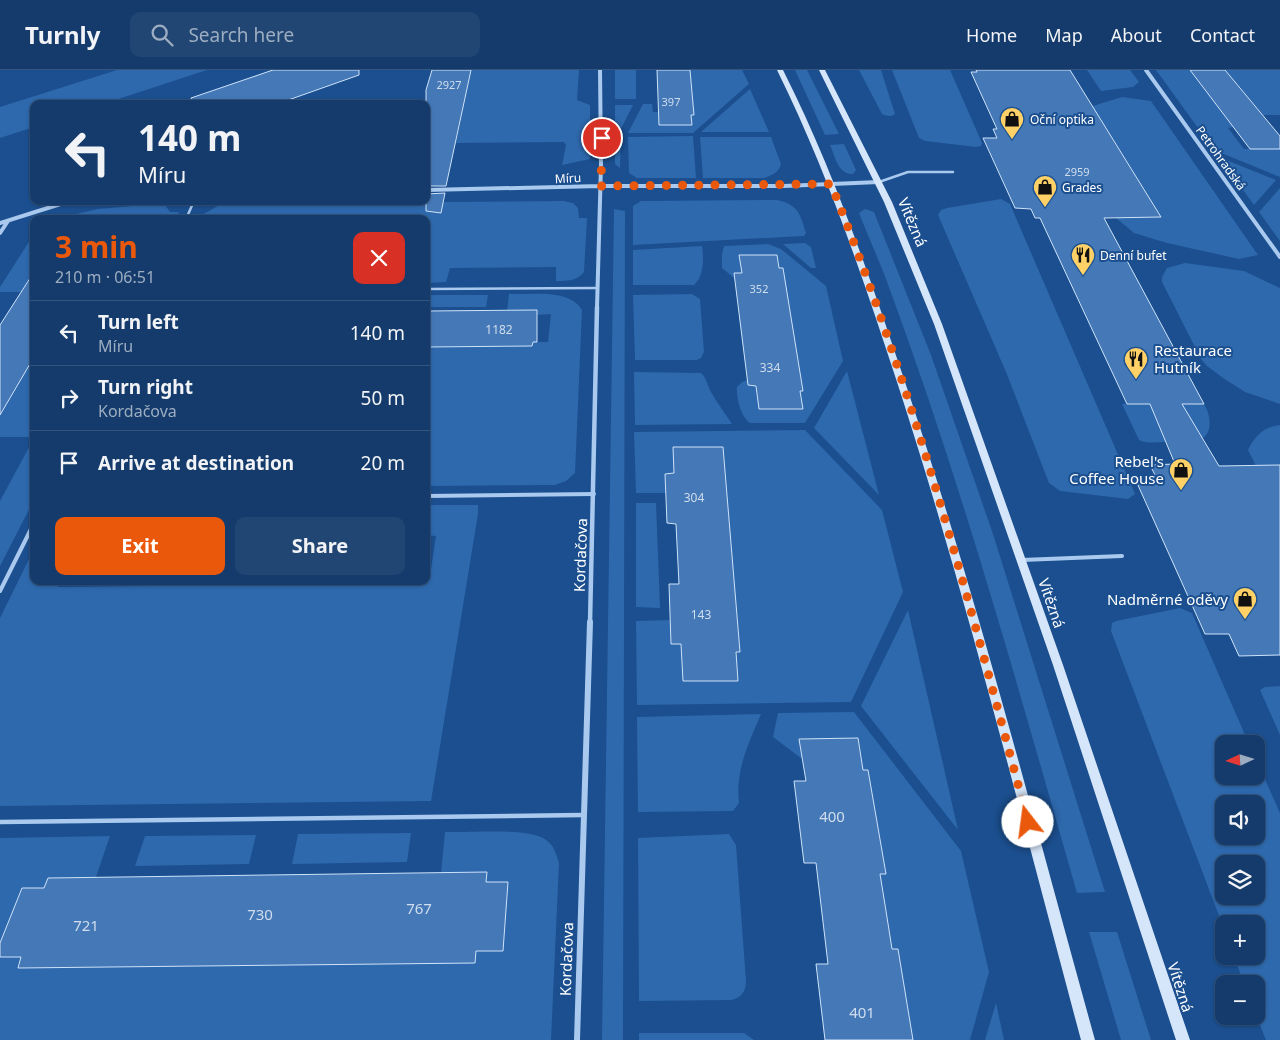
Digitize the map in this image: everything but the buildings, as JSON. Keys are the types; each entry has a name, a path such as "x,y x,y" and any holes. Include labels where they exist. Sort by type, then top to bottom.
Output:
{"main road":[{"path":"780,70 831,184 850,232 918,430 1088,1040"},
{"name":"Vítězná","path":"822,70 879,182 938,324 1022,560 1183,1040"}],"street":[{"name":"Kordačova","path":"577,1040 594,494 597,288 601,186 600,70"},
{"name":"Petrohradská","path":"1146,70 1280,257"},
{"path":"831,184 879,182"},
{"name":"Míru","path":"430,190 831,184"},
{"path":"0,223 57,205"},
{"path":"0,233 9,220"}],"lane":[{"path":"879,182 908,172 953,172"},
{"path":"430,289 597,288"},
{"path":"430,496 594,494"},
{"path":"0,590 30,531"},
{"path":"1022,560 1122,556"},
{"path":"0,822 583,815"}],"shaded area":[{"path":"117,70 207,70 115,100 30,100 30,128 0,138 0,107"},
{"path":"471,70 579,70 577,100 590,105 590,159 562,165 566,145 564,142 456,143"},
{"path":"615,70 636,70 636,99 615,99"},
{"path":"690,70 742,70 749,84 693,133 628,133 643,104 652,104 653,112 659,112 659,125 692,125 691,115 694,115"},
{"path":"795,70 807,70 839,134 825,135"},
{"path":"859,70 881,70 895,114 889,116 882,114"},
{"path":"892,70 950,70 982,143 981,146 925,141 919,138"},
{"path":"1087,70 1130,70 1139,82 1133,87 1101,91"},
{"path":"1156,70 1190,70 1234,127 1228,128 1244,149 1280,149 1280,177 1214,150"},
{"path":"1225,70 1280,70 1280,115 1263,115"},
{"path":"750,89 769,132 701,132"},
{"path":"1122,97 1151,101 1258,255 1239,259 1167,243 1134,233 1116,218 1161,217 1107,129 1068,129 1083,109"},
{"path":"615,105 633,105 621,129 620,168 615,164"},
{"path":"693,136 696,178 637,178 629,173 628,137"},
{"path":"700,137 771,137 781,164 779,170 764,178 703,178"},
{"path":"844,144 856,170 853,174 840,168 830,145"},
{"path":"1219,157 1276,180 1254,205"},
{"path":"1280,188 1280,241 1259,212"},
{"path":"1001,199 1010,204 1135,494 1128,499 1060,491 1049,483 1006,372 938,215 941,210 947,208"},
{"path":"777,200 790,205 798,211 806,233 804,236 633,245 633,206 641,201"},
{"path":"564,201 573,203 578,208 579,218 587,218 584,272 572,280 556,281 556,267 450,268 446,282 430,283 430,215 200,215 222,205 430,205 430,202"},
{"path":"165,205 170,212 179,212 178,215 72,215 98,209"},
{"path":"614,209 625,211 623,1040 602,1040"},
{"path":"865,209 874,212 931,355 993,534 1105,892 1077,893 1034,741 942,439 917,364 859,213"},
{"path":"30,240 30,279 21,292 0,292 0,287"},
{"path":"805,243 811,247 816,268 811,268 783,244"},
{"path":"768,244 781,249 826,286 843,361 805,423 750,423 744,416 738,402 737,387 747,380 748,385 756,386 759,409 803,408 800,391 803,390 777,255 739,255 742,273 735,273 734,278 722,268 724,246"},
{"path":"702,246 703,261 700,277 694,285 633,285 633,250"},
{"path":"1185,263 1244,271 1280,288 1280,404 1245,392 1207,366 1201,359 1162,282 1162,277 1167,268"},
{"path":"509,294 549,294 559,296 568,298 582,310 575,473 566,481 555,485 430,486 430,347 532,346 533,342 548,342 551,314 537,315 537,310 507,311"},
{"path":"692,294 700,299 704,352 701,358 697,360 635,360 633,295"},
{"path":"430,295 488,295 486,307 430,307"},
{"path":"30,364 30,437 0,437 0,408 6,398 10,397"},
{"path":"847,371 879,495 814,428"},
{"path":"634,372 701,373 706,379 713,396 732,424 635,425"},
{"path":"1122,404 1204,404 1210,423 1208,432 1201,439 1193,442 1142,441 1139,440"},
{"path":"1280,425 1280,465 1256,466 1248,450 1257,436 1265,430"},
{"path":"805,430 882,510 903,592 851,702 637,705 636,621 670,620 671,644 681,644 683,681 740,652 724,467 665,474 666,493 636,493 634,432"},
{"path":"30,445 30,508 0,566 0,501"},
{"path":"636,503 656,503 660,608 636,607"},
{"path":"430,505 478,505 431,801 0,806 0,618 30,557 30,585 59,585 58,587 149,585 430,585 436,536 430,535"},
{"path":"1180,608 1192,613 1245,735 1215,735 1215,785 1265,785 1265,779 1280,813 1280,1040 1266,1040 1260,1025 1265,1025 1265,975 1241,975 1237,965 1265,965 1265,915 1219,915 1111,631 1112,623"},
{"path":"908,610 958,830 861,706"},
{"path":"1280,686 1280,735 1260,690 1265,687"},
{"path":"854,712 961,851 989,972 970,1040 913,1040 898,949 892,949 880,874 886,874 868,770 863,770 858,738 800,739 802,759 773,737 778,713"},
{"path":"761,714 744,757 739,779 739,803 733,811 638,812 637,717"},
{"path":"445,832 527,833 538,836 551,844 559,863 551,1040 0,1040 0,957 21,957 18,968 306,965 309,954 475,963 476,951 503,951 508,882 486,882 487,872 441,873"},
{"path":"411,833 407,862 292,864 298,834"},
{"path":"729,834 736,845 746,981 744,991 732,1000 639,1001 638,838"},
{"path":"256,835 249,864 135,866 145,836"},
{"path":"110,836 96,877 49,878 44,888 0,943 0,838"},
{"path":"1089,932 1117,932 1151,1040 1121,1040"},
{"path":"996,1003 1004,1040 985,1040"},
{"path":"639,1033 744,1033 754,1040 639,1040"}],"place":[{"name":"Oční optika","path":"1012,140"},
{"name":"Grades","path":"1045,208"},
{"name":"Denní bufet","path":"1083,276"},
{"name":"Restaurace Hutník","path":"1136,380"},
{"name":"Rebel's Coffee House","path":"1181,491"},
{"name":"Nadměrné oděvy","path":"1245,620"}],"route":[{"path":"602,138 601,186 784,186 831,184 870,289 918,430 1028,822"}]}
